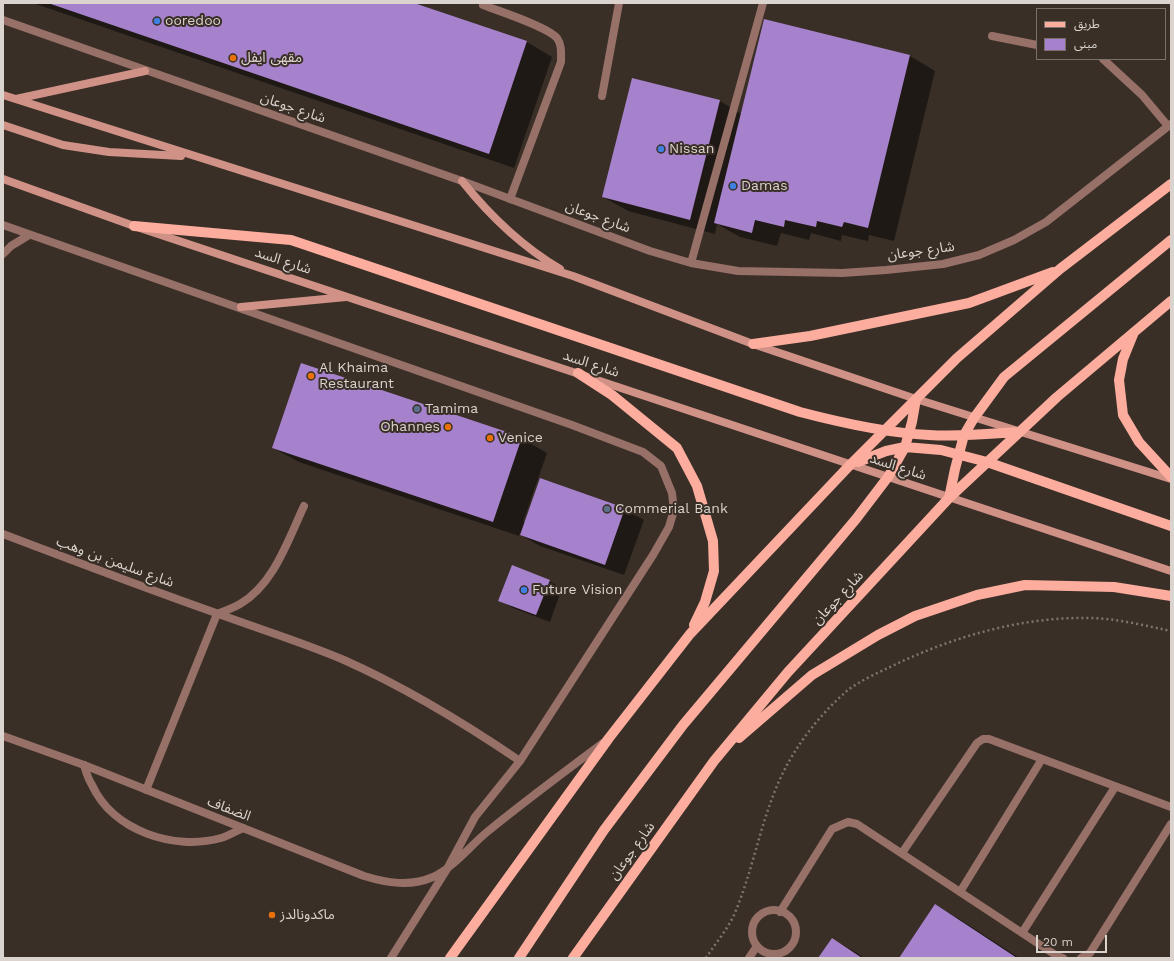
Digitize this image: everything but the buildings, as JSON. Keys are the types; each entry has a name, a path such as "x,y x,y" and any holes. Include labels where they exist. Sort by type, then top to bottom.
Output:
{"main road":[{"path":"15,99 145,71"},
{"path":"3,95 573,276 753,344 974,418 1171,478"},
{"path":"3,125 63,145 109,152 192,156"},
{"name":"شارع السد","path":"3,179 134,226 349,296 1171,572"},
{"path":"462,181 480,204 518,240 548,262 573,276"},
{"path":"450,958 610,738 690,634 850,465 957,358 1060,269 1171,184"},
{"path":"134,226 291,240 800,412 830,420 910,433 964,435 1018,432"},
{"path":"949,498 958,454 964,435 974,418 1004,376 1171,240"},
{"path":"753,344 810,336 969,303 1060,269"},
{"path":"241,307 349,296"},
{"name":"شارع جوعان","path":"573,958 714,761 788,672 949,498 1018,432 1135,330 1171,301"},
{"path":"1135,330 1123,359 1119,380 1123,415 1139,442 1171,478"},
{"path":"578,373 612,395 677,448 697,486 713,541 714,571 705,602 690,634"},
{"path":"519,958 604,830 682,725 856,519 888,477 905,448 910,433 916,399"},
{"path":"850,465 874,455 905,448 941,450 987,462 1171,526"},
{"path":"714,761 778,702 812,675 878,635 915,616 977,595 1025,585 1114,587 1171,596"}],"street":[{"path":"602,96 619,3"},
{"path":"691,263 763,3"},
{"path":"482,4 546,30 556,38 562,49 561,62 510,199"},
{"name":"شارع جوعان","path":"3,20 462,181 650,251 691,263 738,271 842,273 943,264 979,255 1014,240 1046,222 1170,125"},
{"path":"992,36 1036,45"},
{"path":"1104,60 1142,95 1170,125"},
{"path":"3,225 241,307 621,443 643,452 661,466 672,493 674,510 669,526 653,555 520,761 475,817 447,870 391,958"},
{"path":"3,254 11,246 29,235"},
{"path":"146,790 217,614 241,603 261,587 275,566 304,506"},
{"name":"شارع سليمن بن وهب","path":"3,534 217,614 288,638 344,660 405,689 464,723 520,761"},
{"name":"الضفاف","path":"3,736 84,765 381,881 398,883 415,882 432,877 447,870"},
{"path":"447,870 470,847 508,815 610,738"},
{"path":"902,853 977,743 989,739 1171,807"},
{"path":"960,892 1042,759"},
{"path":"84,765 92,786 107,807 126,823 148,835 172,842 197,842 222,838 243,828"},
{"path":"1022,933 1115,787"},
{"path":"780,912 832,828 848,822 857,824 1057,956 1063,958"},
{"path":"1081,958 1090,953 1171,824"},
{"path":"768,911 780,912 791,918 796,926 794,943 789,950 781,954 764,952 753,939 752,930 755,922 760,915 768,911"},
{"path":"749,958 758,946"}],"path":[{"path":"706,958 733,916 740,899 771,800 790,758 827,710 849,689 926,650 964,637 1002,627 1081,618 1132,623 1171,630"}],"place":[{"name":"ooredoo","path":"157,21"},
{"name":"مقهى ايفل","path":"233,58"},
{"name":"Nissan","path":"661,149"},
{"name":"Damas","path":"733,186"},
{"name":"Al Khaima Restaurant","path":"311,376"},
{"name":"Tamima","path":"417,409"},
{"name":"Ohannes","path":"448,427"},
{"name":"Venice","path":"490,438"},
{"name":"Commerial Bank","path":"607,509"},
{"name":"Future Vision","path":"524,590"},
{"name":"ماكدونالدز","path":"272,915"}]}
